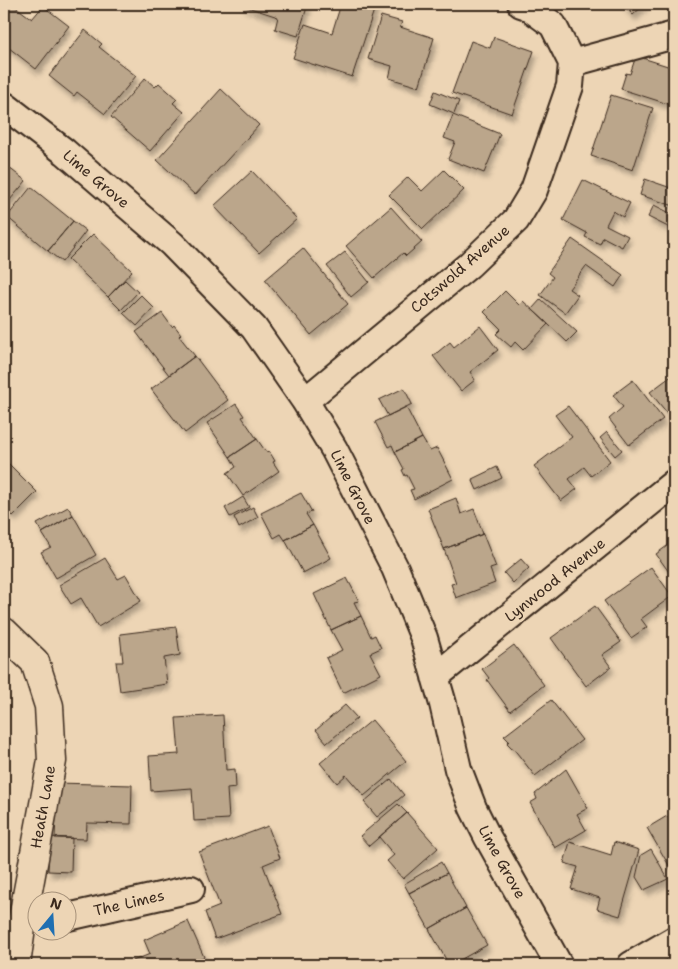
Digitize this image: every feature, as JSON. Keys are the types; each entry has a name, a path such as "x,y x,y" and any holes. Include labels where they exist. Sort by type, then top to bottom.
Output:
{"street":[{"path":"520,4 527,6 553,25 572,63 674,35"},
{"name":"Cotswold Avenue","path":"305,401 469,264 516,220 537,182 570,86 572,63"},
{"name":"Lime Grove","path":"4,105 65,152 172,244 254,328 305,401 334,449 394,568 424,638 443,704 458,769 474,808 488,838 559,965"},
{"name":"Lynwood Avenue","path":"435,676 674,482"},
{"name":"Heath Lane","path":"4,632 35,662 49,706 52,761 34,892"},
{"name":"The Limes","path":"78,915 191,889"},
{"name":"Heath Lane","path":"16,965 28,929"},
{"path":"632,965 674,940"}],"building":[{"path":"12,4 32,19 43,6 69,26 36,69 4,44 4,14"},
{"path":"241,4 308,4 298,36 275,29 278,17"},
{"path":"341,4 376,4 352,77 293,58 305,24 332,33"},
{"path":"622,4 645,4 633,15"},
{"path":"381,16 402,22 400,27 434,38 419,87 389,78 392,66 368,59"},
{"path":"85,30 102,44 99,47 136,76 105,114 77,92 74,96 49,76"},
{"path":"494,37 534,51 512,114 452,93 471,41 490,48"},
{"path":"636,56 674,68 674,84 668,104 621,89 626,73 630,74"},
{"path":"145,78 155,87 159,83 177,99 173,103 184,112 150,151 111,117"},
{"path":"221,89 259,125 195,195 157,160"},
{"path":"435,91 459,101 454,114 430,104"},
{"path":"611,95 653,108 633,170 591,156"},
{"path":"453,115 500,134 484,173 448,159 455,142 444,138"},
{"path":"4,164 26,181 4,207"},
{"path":"444,170 464,190 423,229 389,195 408,177 422,191"},
{"path":"252,171 297,219 259,253 214,206"},
{"path":"645,179 674,189 674,206 640,195"},
{"path":"583,180 630,203 623,217 613,211 606,225 628,236 622,247 603,237 600,244 585,237 587,233 563,220"},
{"path":"31,187 73,221 48,251 7,217"},
{"path":"654,205 674,215 674,230 648,217"},
{"path":"391,207 422,242 406,256 403,253 374,278 346,246"},
{"path":"73,221 86,231 62,262 48,251"},
{"path":"93,234 132,271 108,297 68,259"},
{"path":"572,239 623,275 615,287 586,266 569,289 578,295 565,313 540,295 553,277 548,273"},
{"path":"303,248 348,304 311,335 265,280"},
{"path":"345,252 369,282 351,297 327,266"},
{"path":"125,280 138,292 121,310 108,297"},
{"path":"505,291 519,305 523,301 548,324 523,350 515,342 511,347 496,334 501,329 484,312"},
{"path":"141,295 154,308 137,326 123,313"},
{"path":"541,299 577,332 567,342 532,309"},
{"path":"162,313 172,327 174,325 181,334 179,336 195,356 169,375 136,332"},
{"path":"480,326 498,350 470,372 475,380 461,391 433,356 450,342 454,347"},
{"path":"195,356 228,400 185,433 151,389"},
{"path":"674,374 674,417 672,419 650,392"},
{"path":"633,380 663,419 629,445 609,419 623,407 613,395"},
{"path":"404,388 412,404 388,416 379,400"},
{"path":"236,404 244,416 242,417 257,439 230,457 207,423"},
{"path":"568,406 610,461 591,476 584,467 569,479 577,489 561,501 534,466 572,437 555,415"},
{"path":"406,407 422,438 395,452 392,445 388,447 375,422"},
{"path":"607,432 622,450 615,456 600,438"},
{"path":"422,438 430,451 437,448 453,479 414,499 410,490 414,489 407,475 405,476 402,470 404,469 395,452"},
{"path":"257,439 266,452 269,451 279,471 243,496 227,473 236,467 230,457"},
{"path":"4,459 37,492 13,516 4,507"},
{"path":"497,467 502,478 477,490 472,479"},
{"path":"301,493 312,512 306,514 313,525 285,540 281,534 274,538 261,513"},
{"path":"243,497 249,507 230,517 225,508"},
{"path":"456,498 461,514 474,509 483,534 444,549 428,509"},
{"path":"68,507 73,515 42,533 37,524"},
{"path":"253,507 258,517 239,528 234,517"},
{"path":"73,515 96,555 56,578 41,552 51,547 42,533"},
{"path":"313,525 331,558 303,573 285,540"},
{"path":"483,534 496,567 490,569 495,583 456,598 451,584 456,583 444,549"},
{"path":"674,541 674,579 656,554"},
{"path":"105,558 118,579 126,575 141,601 98,627 81,598 71,604 59,585"},
{"path":"521,559 529,568 513,583 504,573"},
{"path":"651,567 672,596 641,619 647,627 631,638 604,601"},
{"path":"347,578 359,601 354,602 361,616 331,630 314,594"},
{"path":"595,606 621,642 602,655 611,667 586,686 551,638"},
{"path":"361,616 371,637 375,635 381,648 370,653 381,674 343,693 326,658 342,650 331,630"},
{"path":"176,627 180,655 164,658 167,684 120,691 116,662 123,662 120,634"},
{"path":"514,645 544,685 510,711 487,680 489,678 482,669"},
{"path":"551,700 582,740 535,776 507,743 509,741 504,736"},
{"path":"345,705 357,718 327,743 316,730"},
{"path":"223,715 226,770 235,769 236,788 227,789 229,819 194,821 192,788 151,791 149,756 179,754 176,718"},
{"path":"372,720 406,761 364,796 346,775 337,783 320,763"},
{"path":"566,769 588,808 577,814 586,830 555,848 530,803 537,799 535,794"},
{"path":"391,779 404,795 377,817 364,802"},
{"path":"57,783 132,785 131,824 87,823 86,839 55,838"},
{"path":"398,804 407,813 369,846 360,836"},
{"path":"407,813 438,848 403,879 387,861 394,855 379,837"},
{"path":"667,816 674,828 674,874 647,828"},
{"path":"268,826 280,858 263,865 282,914 215,939 205,912 220,906 199,852"},
{"path":"49,837 72,838 71,872 48,871"},
{"path":"570,842 611,855 614,842 639,850 620,916 597,909 600,898 571,889 578,867 564,863"},
{"path":"651,849 668,879 644,890 636,877 641,855"},
{"path":"441,862 447,873 409,893 404,884"},
{"path":"447,873 466,908 429,929 409,893"},
{"path":"466,908 487,945 449,965 429,929"},
{"path":"188,921 204,957 183,965 123,965 150,954 144,940"}]}
